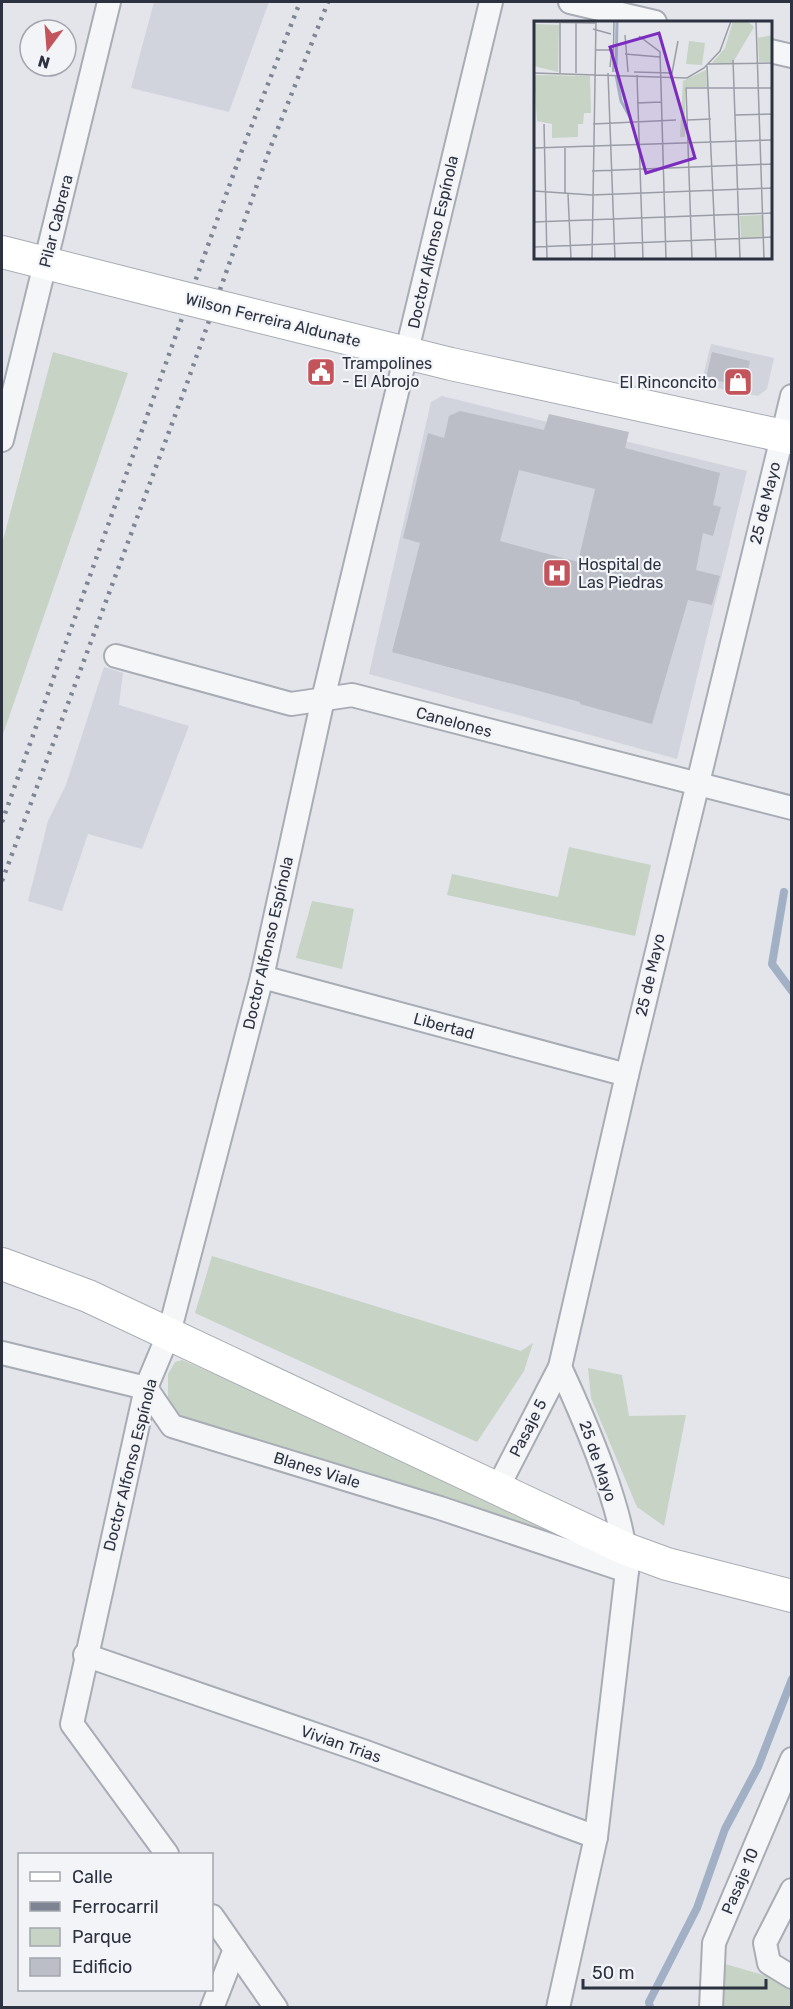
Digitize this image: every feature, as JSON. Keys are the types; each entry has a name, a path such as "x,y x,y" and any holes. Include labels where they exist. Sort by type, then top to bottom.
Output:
{"street":[{"name":"Pilar Cabrera","path":"2,440 109,2"},
{"name":"Doctor Alfonso Espínola","path":"166,1853 72,1724 85,1655 146,1388 168,1333 261,977 323,699 491,2"},
{"path":"570,2 651,21"},
{"path":"772,51 792,56"},
{"name":"Wilson Ferreira Aldunate","path":"2,252 451,364 787,436"},
{"name":"25 de Mayo","path":"558,2007 596,1837 626,1560 583,1417 560,1367 696,784 787,436 792,396"},
{"name":"Canelones","path":"116,656 291,704 352,695 792,808"},
{"name":"Libertad","path":"261,977 627,1075"},
{"path":"2,1264 88,1296 497,1489 626,1560 667,1564 792,1596"},
{"path":"2,1353 146,1388"},
{"name":"Pasaje 5","path":"497,1489 560,1367"},
{"name":"Blanes Viale","path":"146,1388 172,1426 440,1508 626,1560"},
{"name":"Vivian Trias","path":"85,1655 363,1751 596,1837"},
{"name":"Pasaje 10","path":"711,2007 714,1943 792,1759"},
{"path":"792,1890 765,1943 769,1963 792,1977"},
{"path":"213,1917 276,2007"},
{"path":"212,2007 235,1949"}],"shaded area":[{"path":"154,2 269,2 229,112 131,88"},
{"path":"711,344 774,358 767,389 758,396 701,385"},
{"name":"Hospital de Las Piedras","path":"442,396 747,471 677,759 369,674 431,402"},
{"path":"104,667 123,673 119,705 189,726 142,849 88,834 62,911 28,901 48,821 66,785"}],"green space":[{"path":"53,352 128,373 2,737 2,544"},
{"path":"569,847 651,865 635,936 447,895 452,874 558,897"},
{"path":"312,901 354,909 342,969 296,958"},
{"path":"212,1256 521,1351 533,1343 524,1371 477,1442 195,1313"},
{"path":"182,1360 587,1535 602,1549 183,1425 168,1412 168,1374 175,1362"},
{"path":"588,1368 622,1375 629,1416 686,1415 664,1526 637,1507 591,1398"},
{"path":"715,1961 791,1983 791,2007 717,2007"}],"building":[{"path":"712,352 750,361 744,387 706,378"},
{"name":"Hospital de Las Piedras","path":"460,411 544,430 549,414 629,432 625,448 720,473 713,505 721,507 713,536 703,533 696,570 720,576 712,605 688,600 652,724 580,704 580,702 392,652 420,543 403,538 428,433 444,438 449,416","holes":["519,470 595,489 578,562 500,541"]}],"waterway":[{"path":"784,892 772,964 792,991"},
{"path":"650,2008 649,2002 697,1908 725,1829 758,1767 792,1679"}],"railway":[{"path":"2,822 241,153 300,2"},
{"path":"2,881 186,386 269,151 328,2"}],"place":[{"name":"Trampolines - El Abrojo","path":"321,372"},
{"name":"El Rinconcito","path":"738,382"},
{"name":"Hospital de Las Piedras","path":"557,573"}]}
